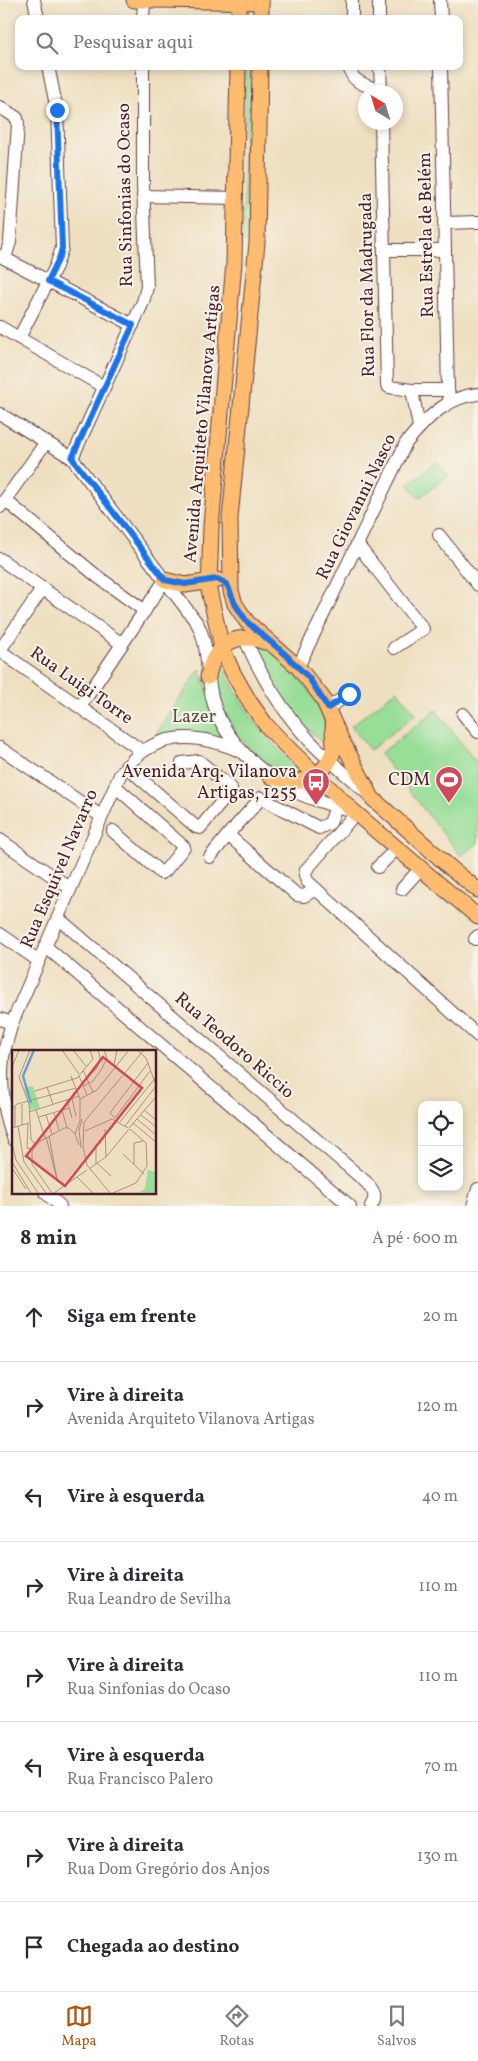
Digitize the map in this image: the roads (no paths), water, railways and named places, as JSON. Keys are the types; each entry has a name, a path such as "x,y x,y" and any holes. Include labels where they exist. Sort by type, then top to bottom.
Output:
{"main road":[{"path":"134,0 261,1 260,15"},
{"path":"239,1 239,15"},
{"name":"Avenida Arquiteto Vilanova Artigas","path":"238,70 234,263 211,527 209,581 222,648 233,673 266,725 354,812 478,918"},
{"name":"Avenida Arquiteto Vilanova Artigas","path":"260,70 257,243 230,518 231,591 235,604 255,630 298,667 310,680 330,713 372,798 478,890"},
{"path":"165,580 185,584 222,581 227,584 231,591"},
{"path":"208,677 210,665 222,648 236,639 244,637 255,638 271,644"},
{"path":"270,776 298,782 317,776 330,760 334,748 330,713"}],"street":[{"path":"34,0 37,15"},
{"path":"143,15 144,0"},
{"path":"379,0 379,15"},
{"path":"440,0 441,15"},
{"path":"352,1 352,15"},
{"path":"18,338 48,281 62,248 57,110 49,70"},
{"name":"Rua Sinfonias do Ocaso","path":"72,458 133,325 147,287 143,70"},
{"path":"350,70 355,80 366,85"},
{"path":"380,70 381,85"},
{"name":"Rua Estrela de Belém","path":"442,70 449,396"},
{"path":"0,107 17,118 18,124 11,233 2,257 133,325"},
{"name":"Rua Flor da Madrugada","path":"381,130 387,385 449,396"},
{"path":"144,196 236,198"},
{"path":"444,224 478,222"},
{"path":"384,250 445,250"},
{"path":"0,328 104,387"},
{"path":"412,390 419,427"},
{"name":"Rua Giovanni Nasco","path":"298,667 397,458 406,443 449,396 478,394"},
{"path":"0,414 72,458 202,631 212,700 220,717 243,752 270,776 289,789 354,812 306,870 306,881 478,1036"},
{"path":"46,442 2,504 145,611"},
{"path":"439,535 478,585"},
{"path":"357,544 422,628 394,648"},
{"path":"0,558 122,644"},
{"path":"80,707 165,580"},
{"path":"0,650 42,588"},
{"path":"244,637 258,670 308,739 372,798"},
{"name":"Rua Luigi Torre","path":"0,650 142,751"},
{"path":"330,713 349,694"},
{"path":"463,714 478,732"},
{"name":"Rua Esquivel Navarro","path":"12,1137 4,1123 1,1078 6,1021 39,961 101,816 126,766 142,751 162,740 201,738 222,742 243,752"},
{"path":"0,748 101,816"},
{"path":"126,766 196,827 200,828 230,788 199,761 182,763"},
{"path":"113,831 161,873 165,871 184,847 115,786"},
{"path":"210,857 261,798 319,828 330,822 336,806"},
{"path":"232,830 297,895 304,896 316,890"},
{"path":"0,840 70,888"},
{"path":"378,867 396,848"},
{"path":"402,889 420,869"},
{"name":"Rua Teodoro Riccio","path":"58,918 366,1182 375,1195 375,1200 371,1206"},
{"path":"0,934 39,961"},
{"path":"45,946 350,1206"},
{"path":"473,1206 478,1189"},
{"path":"47,1194 60,1206"}],"place":[{"name":"CDM","path":"449,804"},
{"name":"Avenida Arq. Vilanova Artigas, 1255","path":"316,806"}],"park label":[{"name":"Lazer","path":"194,717"}]}
